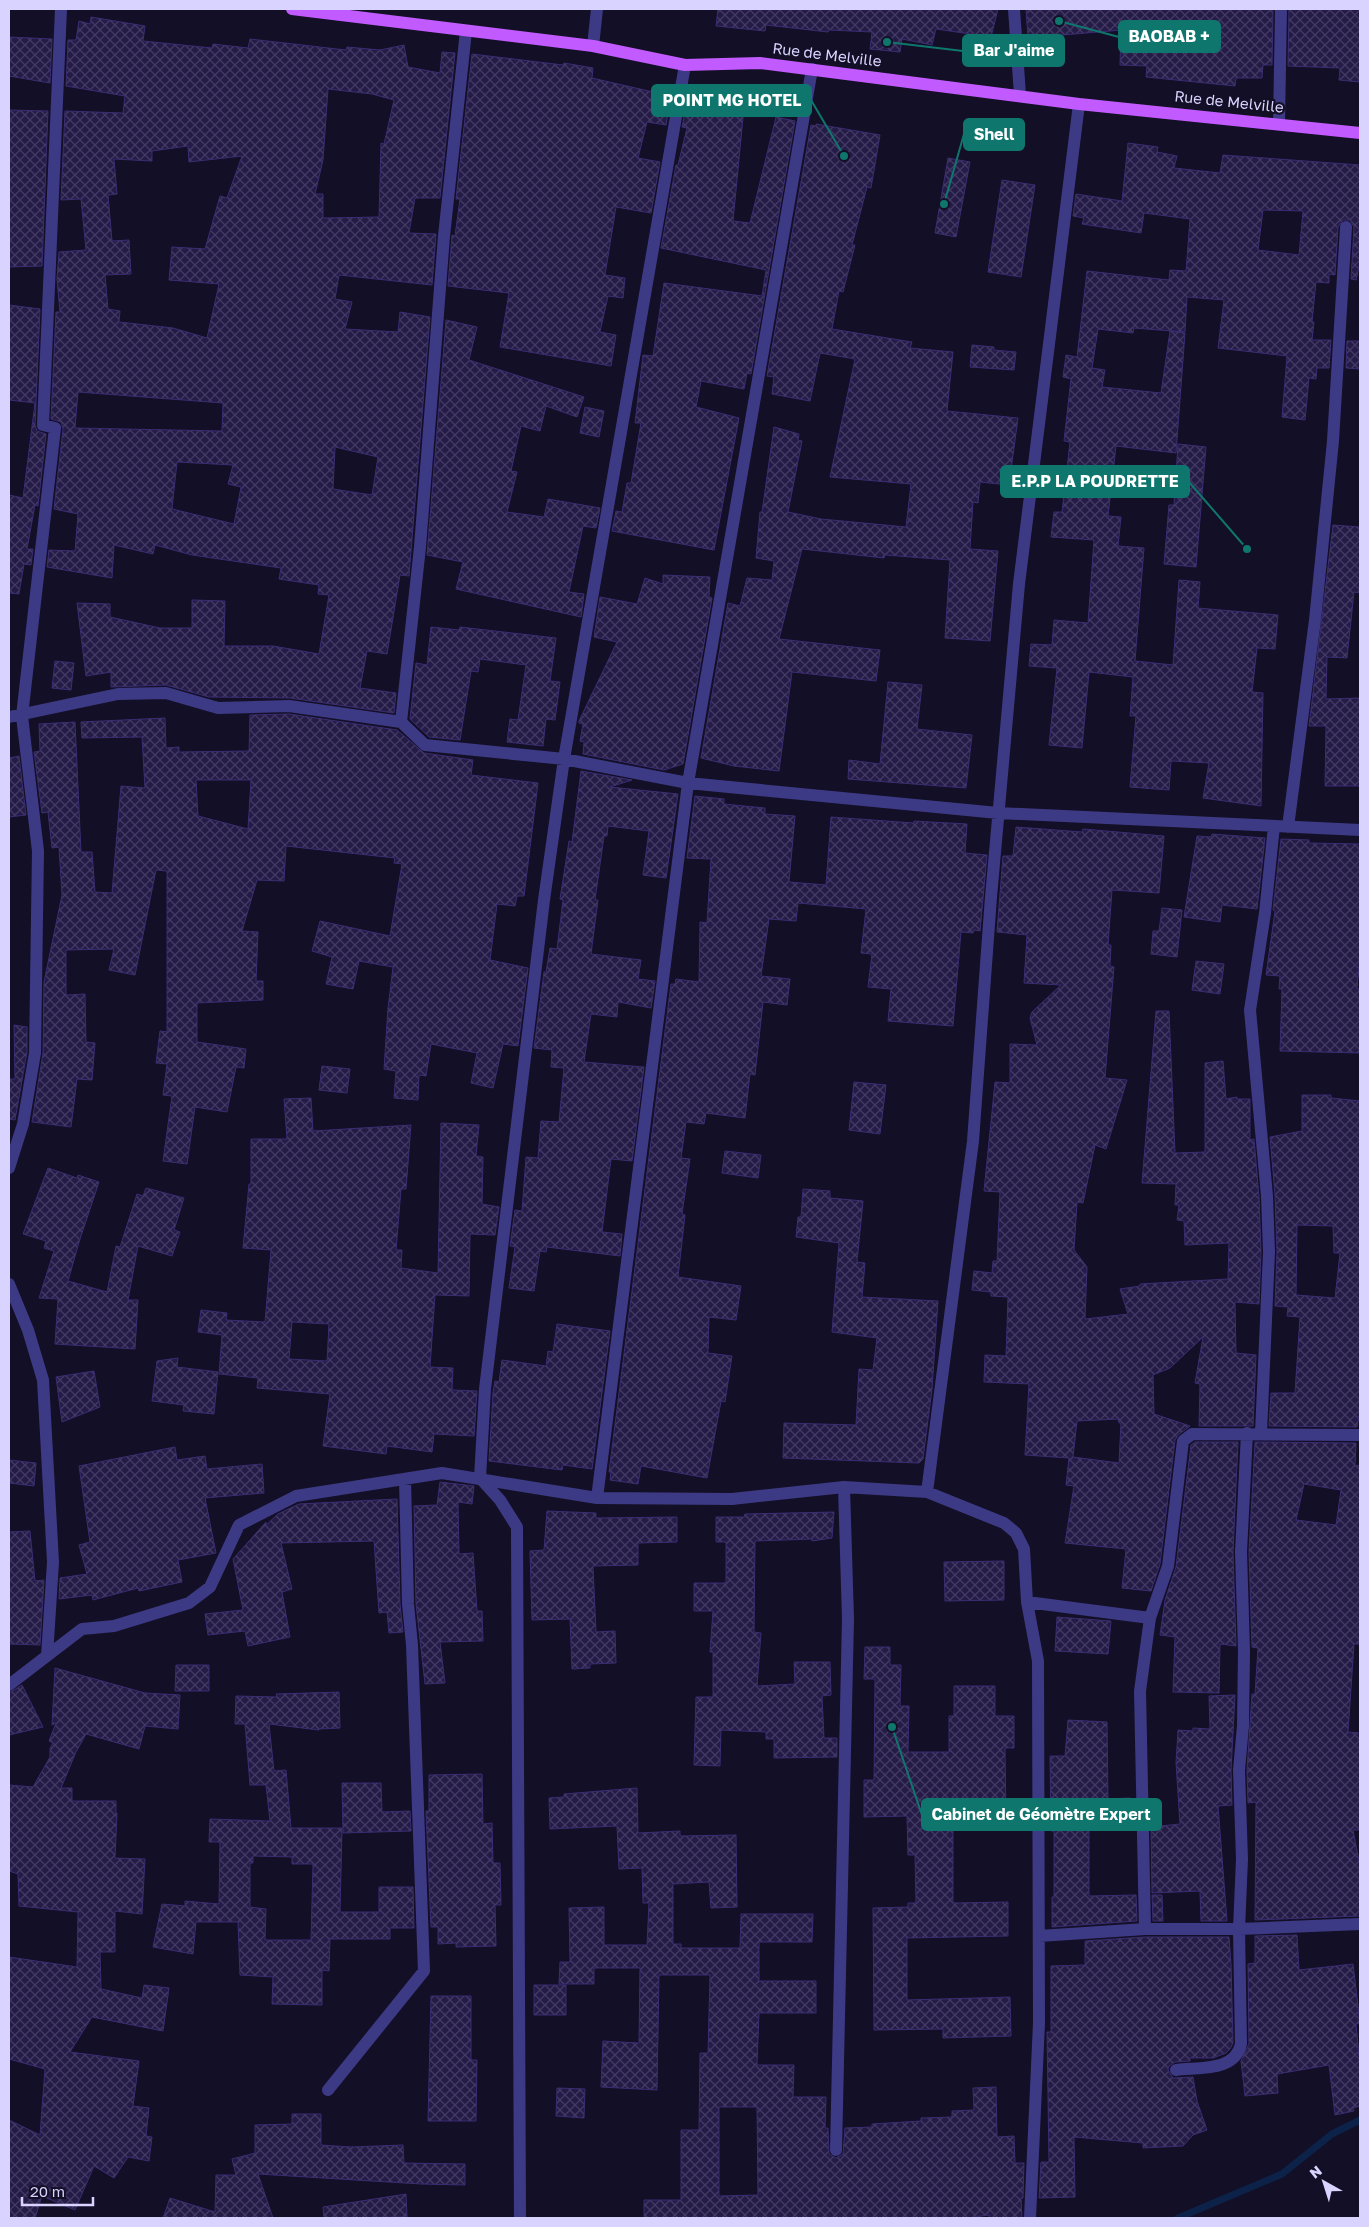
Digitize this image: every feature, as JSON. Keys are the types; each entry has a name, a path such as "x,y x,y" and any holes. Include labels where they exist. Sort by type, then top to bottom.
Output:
{"main road":[{"name":"Rue de Melville","path":"292,9 593,46 685,65 760,63 1079,104 1360,132"}],"street":[{"path":"9,1168 23,1124 35,1052 38,851 15,716 55,428 43,425 61,9"},
{"path":"593,46 596,9"},
{"path":"1014,9 1020,95"},
{"path":"1279,123 1281,9"},
{"path":"401,722 420,547 444,236 466,31"},
{"path":"520,2218 518,1527 500,1500 480,1478 485,1389 543,910 564,759 685,65"},
{"path":"597,1498 688,783 812,70"},
{"path":"927,1492 973,1141 998,813 1019,584 1079,104"},
{"path":"1288,827 1315,620 1333,441 1346,227"},
{"path":"15,716 118,694 166,693 218,708 289,706 401,722 426,745 564,759 688,783 998,813 1360,830"},
{"path":"1261,1433 1269,1252 1267,1196 1250,1010 1265,913 1274,826"},
{"path":"9,1284 28,1330 43,1380 53,1562 47,1656"},
{"path":"1176,2070 1224,2065 1234,2059 1239,2053 1241,2044 1239,1928 1242,1859 1239,1770 1243,1726 1244,1652 1241,1552 1247,1433"},
{"path":"1145,1929 1140,1691 1150,1618 1168,1566 1183,1441 1192,1434 1360,1435"},
{"path":"9,1685 82,1628 114,1626 189,1603 210,1587 238,1525 296,1496 442,1473 597,1498 732,1499 844,1487 927,1492 1004,1523 1016,1533 1024,1549 1027,1602 1038,1660 1039,2023 1030,2218"},
{"path":"328,2090 424,1971 412,1645 408,1604 405,1479"},
{"path":"836,2150 848,1619 844,1487"},
{"path":"1027,1602 1150,1618"},
{"path":"1039,1936 1145,1929 1360,1924"}],"building":[{"path":"718,9 998,9 991,37 936,29 932,45 902,39 900,52 870,49 872,32 829,30 828,32 766,25 765,31 716,26"},
{"path":"1026,9 1273,9 1272,65 1263,65 1262,78 1236,78 1235,86 1146,77 1147,66 1120,65 1121,30 1028,38"},
{"path":"1289,9 1360,9 1360,82 1339,80 1340,68 1288,66"},
{"path":"91,17 145,26 143,41 212,48 213,44 248,48 250,39 346,50 347,47 380,50 404,45 408,67 440,73 442,52 455,53 440,198 415,198 409,233 436,234 432,285 339,275 335,299 352,302 345,329 398,332 400,312 430,317 409,576 400,575 387,654 367,651 360,688 396,693 394,713 290,698 209,697 166,685 111,687 111,672 86,676 77,603 110,604 110,617 160,628 192,628 192,600 225,601 224,646 273,646 319,654 329,595 318,594 319,585 279,579 281,568 192,555 155,545 153,554 114,545 112,578 47,567 49,550 75,551 78,514 54,509 63,429 61,422 51,419 56,312 60,312 57,279 59,252 86,250 81,199 61,200 65,111 123,113 125,96 66,86 68,40 76,40 79,21 90,24","holes":["328,89 372,94 394,100 384,144 381,143 379,217 323,218 323,194 315,194 323,160","188,146 189,162 242,156 227,198 220,196 205,249 172,247 169,280 219,284 207,338 173,328 119,322 120,311 108,309 105,275 131,274 129,240 112,241 108,195 117,194 114,159 152,161 152,151","78,392 223,403 222,431 75,428","335,447 378,457 372,495 333,489","177,462 233,465 228,484 241,487 234,524 172,509"]},
{"path":"9,37 52,39 50,83 9,76"},
{"path":"472,54 563,65 564,63 593,68 592,78 653,92 652,98 670,101 666,125 647,122 638,158 660,162 651,213 616,207 605,275 625,278 623,298 608,296 600,332 616,335 611,366 500,347 509,293 448,286 452,235 455,236 460,199 456,199"},
{"path":"717,94 745,97 733,221 750,223 776,117 795,121 751,374 747,373 744,389 701,381 696,407 739,418 714,550 612,531 616,511 622,512 627,483 631,483 641,423 635,423 643,355 653,356 664,283 762,296 766,270 661,248 676,165 678,165 687,128 682,127 687,103 716,107"},
{"path":"9,110 48,111 42,266 9,267"},
{"path":"816,124 880,135 871,188 867,187 852,245 855,245 843,292 839,291 832,329 912,342 910,348 953,352 947,411 1018,418 1009,485 980,482 978,503 973,502 970,549 998,551 990,641 945,638 950,560 885,555 884,558 802,549 779,639 880,650 876,681 792,672 779,771 734,766 701,758 728,603 740,606 747,578 772,580 774,561 756,558 760,512 762,512 774,427 799,434 798,440 802,441 788,512 821,519 906,527 911,484 830,477 855,359 820,353 810,401 772,394 774,377 767,376 811,125 816,126"},
{"path":"1128,143 1158,147 1157,152 1177,156 1174,168 1220,173 1223,155 1360,165 1360,263 1356,280 1351,279 1354,227 1350,220 1343,220 1338,227 1335,275 1329,274 1329,283 1316,282 1312,340 1331,340 1329,368 1317,368 1316,379 1309,378 1305,420 1282,417 1287,356 1218,348 1224,300 1187,297 1185,332 1134,328 1133,333 1098,329 1092,368 1105,370 1102,387 1161,393 1170,331 1185,333 1176,453 1116,446 1108,516 1121,517 1118,546 1144,548 1135,661 1173,665 1179,580 1200,582 1198,608 1278,615 1275,649 1257,648 1252,692 1263,693 1261,806 1203,798 1209,763 1171,761 1169,790 1130,787 1136,716 1130,716 1133,677 1089,672 1082,748 1049,745 1057,668 1029,666 1031,644 1052,645 1054,620 1088,623 1094,540 1051,537 1054,512 1062,512 1070,442 1064,441 1071,379 1063,377 1066,355 1077,357 1087,271 1169,280 1170,270 1186,271 1190,219 1144,213 1141,233 1082,224 1084,218 1073,216 1076,194 1122,201","holes":["1263,210 1303,211 1299,255 1258,250"]},
{"path":"948,158 970,162 956,237 935,233"},
{"path":"1002,180 1035,185 1021,277 988,272"},
{"path":"9,305 40,309 35,425 37,431 46,434 38,506 35,505 27,549 33,549 31,565 24,564 19,594 9,593 9,495 23,498 35,403 9,400"},
{"path":"446,320 477,327 469,360 584,397 577,417 546,406 540,431 521,426 511,471 517,472 507,512 544,517 548,499 600,508 596,528 583,526 569,592 584,594 581,617 456,589 463,562 427,555"},
{"path":"1347,341 1360,341 1360,369 1346,368"},
{"path":"972,345 1016,352 1014,370 970,367"},
{"path":"585,407 604,411 599,437 580,433"},
{"path":"1178,444 1206,447 1196,567 1164,564 1169,505 1174,505"},
{"path":"1333,525 1360,527 1360,593 1354,592 1347,658 1327,657 1326,699 1360,698 1360,786 1325,786 1326,726 1309,726"},
{"path":"663,575 710,577 709,597 712,598 683,764 664,770 583,754 584,742 580,741 583,724 579,723 579,721 617,642 594,637 600,597 637,604 645,578 663,584"},
{"path":"431,627 459,630 460,627 556,638 550,681 560,682 555,720 546,719 543,746 507,742 510,719 518,720 526,665 480,659 478,672 471,671 460,740 429,737 410,719 416,663 427,665"},
{"path":"55,661 74,663 71,690 52,688"},
{"path":"888,682 922,685 917,729 972,735 966,788 848,779 849,760 880,764"},
{"path":"289,714 397,730 424,753 473,760 471,775 538,783 524,896 517,896 515,906 497,904 490,960 528,968 518,1046 503,1044 493,1088 471,1083 477,1053 431,1044 426,1076 419,1075 418,1100 394,1098 396,1071 384,1069 393,967 359,961 353,989 326,984 332,957 312,951 320,921 390,936 402,864 394,863 395,858 286,846 284,881 257,880 242,931 258,932 256,981 263,981 263,1000 197,1003 197,1042 246,1049 244,1068 236,1067 227,1112 195,1107 187,1164 163,1161 172,1096 163,1095 167,1064 156,1063 160,1031 167,1032 167,871 156,870 135,975 109,970 114,949 66,950 66,995 85,994 86,1042 95,1043 92,1080 77,1079 71,1127 32,1122 43,1053 44,982 62,895 59,847 52,848 48,812 42,813 34,752 40,751 39,724 75,722 81,852 92,852 95,892 112,893 121,786 145,788 142,737 82,738 81,722 165,718 166,748 179,747 179,752 249,751 250,715","holes":["196,780 251,780 248,829 198,816"]},
{"path":"19,756 26,815 9,817 9,758"},
{"path":"581,771 632,780 610,787 678,794 666,878 643,875 649,831 608,826 607,836 604,836 595,900 598,900 591,954 641,960 638,979 655,981 651,1008 618,1002 617,1017 591,1014 584,1062 644,1067 632,1161 611,1159 602,1232 622,1234 620,1256 547,1247 546,1252 540,1251 534,1291 509,1288 515,1247 510,1246 515,1210 522,1211 526,1157 538,1158 541,1121 559,1122 564,1068 551,1067 552,1050 534,1048 544,972 546,972 550,948 557,949 563,900 560,899 569,841 572,842"},
{"path":"695,796 724,799 724,804 765,808 765,814 795,816 789,882 826,885 831,817 914,823 914,821 967,824 965,853 987,855 980,931 974,930 973,933 961,932 953,1026 888,1021 891,989 868,987 872,954 861,953 866,909 798,903 796,921 769,919 761,976 790,979 787,1005 763,1002 755,1075 750,1074 745,1118 706,1113 704,1124 686,1122 681,1158 690,1159 682,1214 685,1215 678,1277 741,1286 736,1320 709,1317 708,1353 732,1356 725,1402 721,1401 707,1478 641,1466 638,1484 610,1480 611,1472 609,1472 671,984 675,984 676,979 699,982 700,922 707,923 711,859 687,858"},
{"path":"1016,827 1082,832 1083,829 1164,836 1159,893 1112,890 1108,945 1111,945 1110,966 1114,967 1105,1078 1127,1080 1106,1149 1095,1145 1083,1203 1077,1202 1074,1250 1087,1267 1085,1319 1128,1314 1120,1289 1140,1286 1140,1284 1228,1279 1229,1243 1185,1245 1184,1221 1177,1220 1179,1205 1175,1205 1176,1184 1142,1183 1156,1011 1169,1011 1175,1153 1205,1152 1205,1063 1223,1061 1226,1099 1237,1097 1237,1099 1250,1099 1250,1140 1254,1139 1259,1197 1261,1252 1259,1304 1235,1302 1236,1353 1256,1355 1253,1426 1199,1426 1200,1384 1195,1383 1203,1337 1170,1368 1153,1375 1154,1414 1190,1426 1178,1435 1175,1440 1160,1564 1151,1591 1122,1588 1126,1549 1065,1543 1074,1486 1066,1485 1069,1458 1025,1455 1029,1384 984,1382 985,1355 1006,1356 1008,1297 991,1296 991,1292 972,1290 974,1271 992,1273 993,1261 997,1261 1000,1192 984,1191 995,1082 1010,1083 1010,1044 1037,1045 1030,1018 1032,1012 1061,985 1024,983 1027,935 997,932 1003,856 1013,856","holes":["1118,1419 1119,1423 1121,1423 1119,1463 1073,1457 1077,1421"]},
{"path":"1212,834 1265,838 1257,909 1222,905 1220,922 1184,917 1197,836 1211,837"},
{"path":"1281,839 1309,840 1309,843 1360,844 1360,957 1357,989 1360,988 1360,1053 1280,1051 1282,989 1279,989 1280,976 1266,975 1275,911 1273,910"},
{"path":"1162,908 1182,910 1177,957 1151,954 1153,931 1159,931"},
{"path":"1196,961 1224,964 1220,994 1192,990"},
{"path":"14,1025 27,1027 27,1052 15,1120 9,1119 9,1079 15,1079"},
{"path":"322,1066 350,1069 347,1093 319,1090"},
{"path":"854,1082 886,1085 880,1134 849,1130"},
{"path":"1302,1095 1331,1095 1331,1098 1360,1101 1360,1412 1357,1427 1269,1426 1271,1393 1295,1393 1300,1317 1287,1316 1288,1307 1275,1306 1277,1252 1270,1137 1302,1131","holes":["1297,1225 1333,1226 1334,1253 1340,1253 1335,1298 1296,1295"]},
{"path":"311,1098 313,1131 411,1125 406,1189 401,1189 396,1250 402,1250 401,1268 438,1273 441,1123 479,1125 476,1156 483,1157 482,1204 499,1207 495,1235 470,1234 469,1296 435,1295 430,1367 453,1368 452,1390 477,1391 474,1436 434,1434 432,1452 387,1446 386,1454 323,1446 330,1394 257,1388 258,1378 219,1374 222,1335 198,1332 201,1310 227,1313 226,1320 265,1322 271,1250 243,1248 249,1184 251,1184 251,1139 287,1139 284,1099","holes":["292,1322 329,1324 327,1361 289,1359"]},
{"path":"725,1151 761,1155 758,1178 722,1173"},
{"path":"48,1168 77,1178 78,1175 99,1182 68,1281 107,1292 116,1246 120,1247 137,1194 143,1196 146,1188 184,1198 174,1230 180,1232 172,1256 138,1246 128,1300 138,1300 135,1349 55,1344 58,1299 39,1298 54,1251 44,1248 46,1241 23,1234"},
{"path":"803,1189 830,1191 830,1198 863,1201 857,1262 865,1263 862,1297 938,1301 932,1389 923,1459 919,1463 783,1458 784,1423 856,1425 859,1369 873,1370 877,1338 832,1332 839,1243 796,1237 798,1217 801,1217"},
{"path":"557,1324 610,1331 592,1469 563,1465 562,1470 489,1461 493,1392 495,1381 499,1382 502,1360 546,1366 548,1351 553,1352"},
{"path":"178,1358 177,1367 218,1372 214,1414 183,1411 184,1405 152,1401 157,1361"},
{"path":"94,1371 100,1407 62,1422 56,1377"},
{"path":"1195,1442 1238,1442 1233,1552 1236,1646 1220,1644 1219,1693 1173,1692 1175,1637 1160,1635 1165,1600 1176,1567 1191,1445"},
{"path":"1255,1442 1356,1443 1355,1465 1360,1466 1360,1644 1354,1644 1348,1732 1360,1733 1360,1830 1353,1830 1360,1866 1360,1916 1255,1920 1256,1802 1248,1803 1247,1770 1252,1694 1255,1694 1258,1648 1252,1647 1249,1552","holes":["1304,1484 1341,1490 1336,1525 1296,1520"]},
{"path":"175,1447 177,1460 205,1456 207,1469 262,1464 264,1493 205,1498 216,1553 178,1560 182,1582 139,1591 138,1588 93,1600 92,1595 59,1599 60,1578 87,1574 79,1545 90,1542 79,1466"},
{"path":"9,1460 36,1463 34,1486 9,1483"},
{"path":"440,1482 474,1486 472,1504 458,1502 459,1554 473,1553 477,1611 482,1611 483,1641 440,1642 445,1683 425,1684 416,1604 414,1506 437,1505"},
{"path":"397,1499 400,1604 403,1632 389,1633 387,1612 379,1613 374,1541 281,1543 292,1589 282,1592 290,1637 248,1646 245,1631 208,1635 205,1614 243,1610 233,1559 266,1522 266,1525 278,1514 299,1504"},
{"path":"547,1511 596,1513 596,1518 677,1517 677,1542 638,1543 638,1565 593,1566 596,1632 615,1631 616,1663 590,1664 590,1668 572,1669 570,1619 532,1620 530,1551 544,1550"},
{"path":"834,1512 832,1538 812,1541 812,1539 755,1541 754,1632 761,1633 757,1686 795,1684 794,1662 830,1662 831,1695 822,1696 824,1738 837,1738 837,1757 774,1758 774,1739 766,1739 766,1732 721,1730 720,1766 694,1765 696,1697 713,1697 713,1652 710,1652 713,1611 694,1611 694,1583 726,1583 726,1542 716,1542 716,1517 744,1517 745,1514"},
{"path":"30,1531 35,1581 44,1580 40,1645 9,1644 9,1532"},
{"path":"1004,1561 1004,1600 945,1601 944,1562"},
{"path":"1057,1617 1111,1621 1108,1654 1055,1651"},
{"path":"865,1647 890,1647 890,1665 901,1665 900,1706 909,1706 908,1752 949,1752 949,1716 954,1716 954,1686 995,1686 995,1716 1014,1716 1014,1748 1005,1748 1006,1821 953,1822 953,1903 1008,1902 1008,1936 907,1938 907,2000 1010,1997 1011,2036 943,2038 943,2029 874,2030 873,1908 908,1907 908,1903 916,1903 915,1855 908,1855 907,1816 864,1817 864,1780 874,1780 875,1679 864,1679"},
{"path":"176,1665 209,1665 209,1691 175,1691"},
{"path":"55,1668 145,1693 180,1695 178,1729 145,1726 139,1749 86,1734 76,1752 61,1788 72,1788 72,1801 116,1801 115,1858 145,1859 142,1914 115,1911 115,1952 100,1952 101,1989 142,1998 144,1985 169,1988 163,2031 92,2017 70,2052 139,2061 133,2106 149,2108 146,2136 152,2137 149,2161 128,2157 114,2178 94,2166 75,2210 42,2196 35,2218 9,2218 9,2120 40,2135 45,2069 9,2059 9,1957 77,1967 78,1912 19,1906 18,1874 9,1871 9,1785 33,1787 50,1757 50,1748 53,1743 49,1741 56,1723 52,1725"},
{"path":"22,1685 43,1727 9,1735 9,1693"},
{"path":"339,1692 340,1728 319,1730 269,1724 274,1771 286,1770 291,1828 342,1828 340,1912 379,1912 379,1887 413,1887 414,1928 390,1928 390,1939 330,1939 329,1971 322,1970 322,2005 272,2004 273,1977 240,1975 238,1922 196,1922 193,1954 153,1947 162,1904 185,1906 185,1901 219,1904 220,1842 209,1842 210,1819 270,1821 266,1785 250,1785 245,1724 235,1724 236,1696 277,1697 276,1694","holes":["253,1856 292,1857 292,1864 313,1864 311,1940 265,1940 266,1909 250,1907 250,1863 253,1863"]},
{"path":"1235,1695 1231,1770 1232,1805 1218,1806 1227,1921 1201,1921 1200,1891 1152,1893 1151,1827 1180,1824 1176,1763 1178,1730 1193,1731 1193,1728 1210,1729 1209,1696"},
{"path":"1068,1720 1107,1722 1108,1799 1130,1798 1130,1829 1089,1830 1089,1896 1136,1895 1137,1921 1052,1927 1054,1831 1051,1831 1050,1756 1065,1756"},
{"path":"482,1774 483,1824 492,1823 493,1863 500,1863 501,1905 495,1905 496,1946 456,1947 456,1943 438,1944 438,1927 431,1927 426,1811 429,1811 429,1775"},
{"path":"342,1783 381,1783 382,1812 410,1811 411,1831 343,1833"},
{"path":"637,1788 638,1833 680,1831 680,1836 736,1835 737,1907 711,1908 709,1882 673,1884 673,1944 681,1944 681,1948 740,1948 741,1914 813,1914 812,1942 759,1942 759,1981 816,1981 816,2013 759,2013 757,2065 794,2065 793,2097 826,2097 825,2128 828,2128 829,2154 836,2158 843,2154 845,2128 872,2127 872,2124 921,2121 921,2118 952,2117 952,2111 974,2110 973,2088 996,2087 997,2137 1014,2136 1015,2163 1024,2163 1023,2198 1021,2198 1022,2218 989,2218 989,2215 967,2218 644,2218 644,2200 681,2200 681,2130 699,2130 700,2053 708,2053 710,1975 659,1975 657,2090 601,2087 603,2041 639,2043 640,1968 594,1968 594,1984 559,1984 560,1962 570,1962 569,1908 604,1907 604,1945 647,1945 649,1903 643,1903 642,1868 619,1869 617,1826 550,1829 549,1798 564,1797 564,1794","holes":["719,2107 757,2107 758,2195 719,2196"]},
{"path":"1152,1895 1162,1895 1163,1921 1153,1921"},
{"path":"1297,1935 1299,1970 1353,1964 1360,2023 1356,2024 1360,2066 1360,2106 1353,2108 1354,2111 1335,2115 1329,2065 1277,2074 1278,2093 1245,2096 1241,2061 1249,2044 1248,1964 1255,1963 1255,1936"},
{"path":"1145,1937 1229,1937 1233,2043 1226,2053 1213,2058 1190,2058 1190,2061 1175,2062 1169,2066 1168,2070 1173,2078 1193,2077 1197,2101 1207,2130 1193,2135 1183,2146 1143,2148 1143,2143 1074,2137 1075,2197 1039,2198 1041,2162 1049,2162 1047,2032 1051,2032 1051,1966 1085,1965 1085,1941"},
{"path":"534,1985 566,1985 566,2015 534,2015"},
{"path":"431,1996 471,1996 471,2060 477,2060 476,2121 428,2121"},
{"path":"557,2088 585,2089 584,2118 556,2116"},
{"path":"292,2114 321,2114 321,2145 351,2147 403,2145 404,2163 465,2164 465,2185 258,2174 273,2218 163,2218 170,2198 215,2212 216,2175 236,2175 232,2159 255,2153 255,2125 292,2124"},
{"path":"406,2194 407,2217 324,2218 323,2207"}],"waterway":[{"path":"1178,2218 1282,2174 1332,2134 1360,2120"}],"place":[{"name":"BAOBAB +","path":"1059,21"},
{"name":"Bar J'aime","path":"887,42"},
{"name":"POINT MG HOTEL","path":"844,156"},
{"name":"Shell","path":"944,204"},
{"name":"E.P.P LA POUDRETTE","path":"1247,549"},
{"name":"Cabinet de Géomètre Expert","path":"892,1727"}]}
